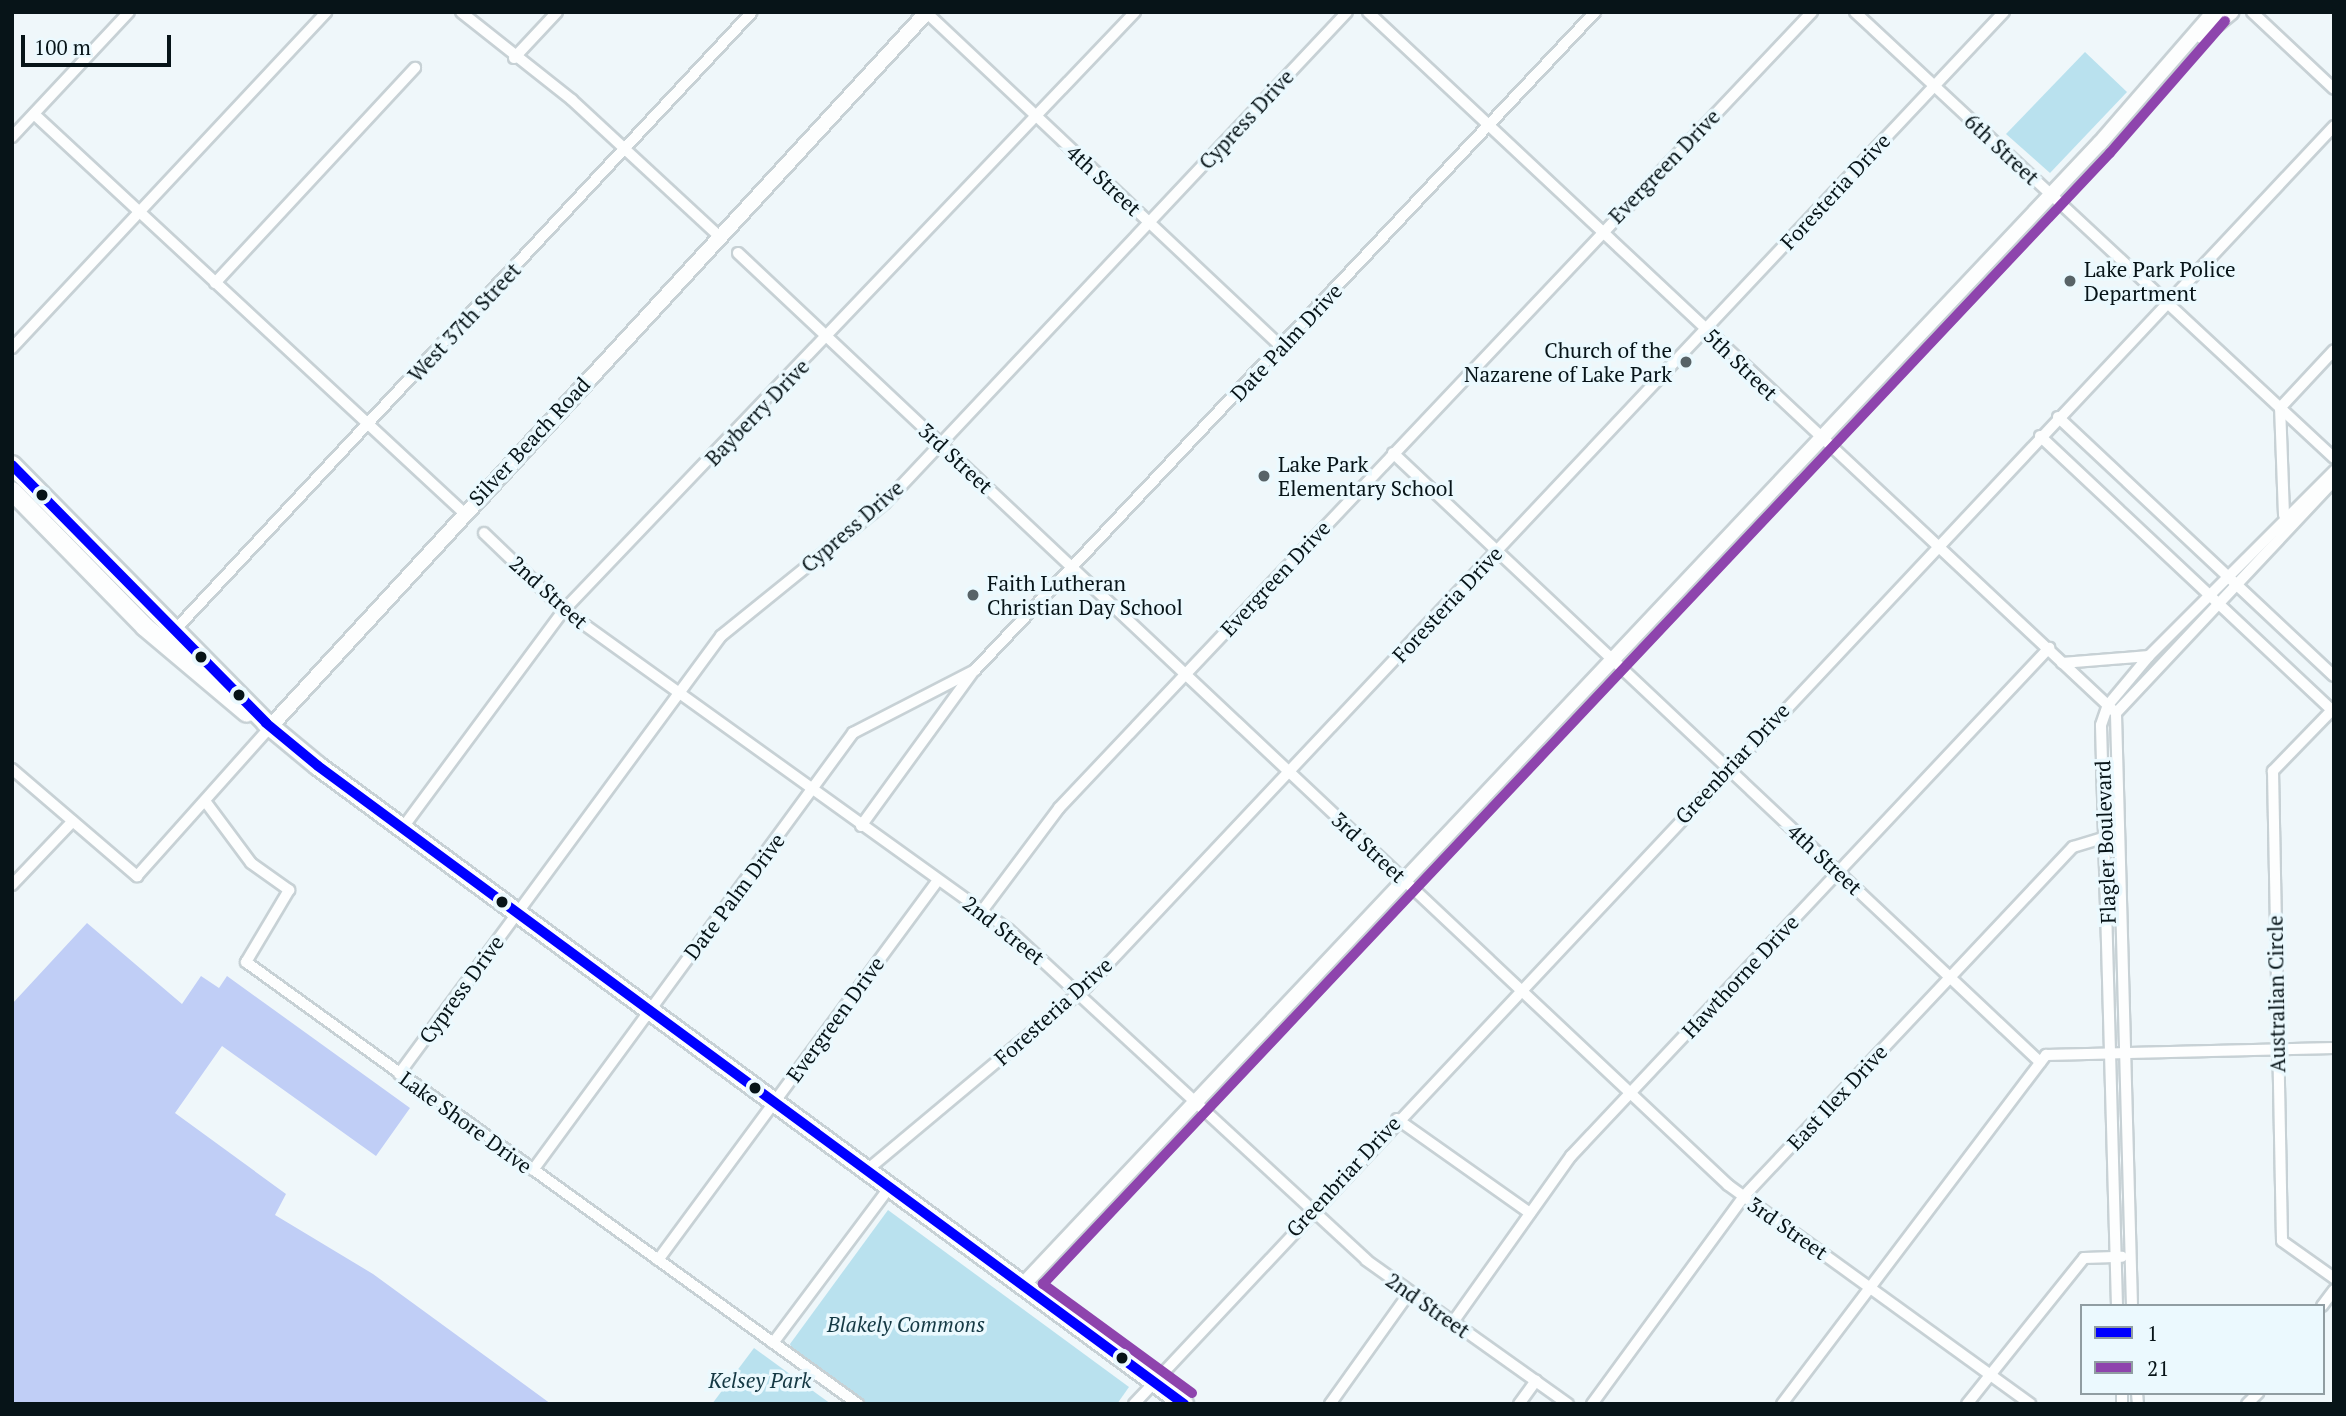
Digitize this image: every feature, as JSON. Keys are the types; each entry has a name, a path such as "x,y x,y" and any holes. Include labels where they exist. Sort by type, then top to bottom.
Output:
{"main road":[{"path":"12,465 268,725"},
{"path":"12,491 145,627 401,830 1184,1404"},
{"path":"41,521 55,521 111,578 124,580"}],"street":[{"path":"12,137 129,12"},
{"path":"12,348 326,12"},
{"path":"461,12 625,149 720,237"},
{"path":"514,58 556,12"},
{"name":"West 37th Street","path":"175,631 752,12"},
{"name":"Bayberry Drive","path":"401,830 564,610 829,338 1135,12"},
{"name":"Cypress Drive","path":"399,1074 721,636 885,503 1347,12"},
{"name":"5th Street","path":"1368,12 1819,439 2049,648 2112,709"},
{"name":"Date Palm Drive","path":"861,826 975,670 1595,12"},
{"name":"Evergreen Drive","path":"982,911 1059,808 1812,12"},
{"name":"6th Street","path":"1854,12 2334,458"},
{"name":"Foresteria Drive","path":"866,1171 1080,991 2004,12"},
{"path":"1022,1286 2051,195 2194,41 2214,12"},
{"path":"2194,41 2232,12"},
{"path":"2252,12 2334,89"},
{"name":"4th Street","path":"927,13 1281,347"},
{"name":"Silver Beach Road","path":"73,821 137,876 205,801 268,725 927,13"},
{"path":"215,283 415,68"},
{"path":"34,114 367,426 463,512"},
{"name":"Greenbriar Drive","path":"1134,1404 1151,1380 2334,126"},
{"name":"3rd Street","path":"738,253 1630,1093 1744,1196 2030,1404"},
{"path":"2284,515 2280,408 2334,349"},
{"path":"2058,417 2334,676"},
{"path":"2040,436 2333,710"},
{"name":"4th Street","path":"1393,453 2040,1062"},
{"name":"Flagler Boulevard","path":"2132,1304 2127,1054 2112,709 2232,580 2284,515 2334,471"},
{"name":"Flagler Boulevard","path":"2232,580 2334,481"},
{"name":"2nd Street","path":"484,533 564,610 811,792 982,911 1080,991 1312,1209 1410,1292 1568,1404"},
{"name":"Flagler Boulevard","path":"2117,1304 2101,725 2149,656 2214,600"},
{"name":"Hawthorne Drive","path":"1453,1322 1571,1156 2049,648"},
{"path":"2062,663 2149,656"},
{"name":"Date Palm Drive","path":"533,1170 853,733 975,670"},
{"name":"Australian Circle","path":"2333,710 2273,771 2276,1051 2282,1241 2334,1278"},
{"path":"12,769 73,821 12,886"},
{"name":"Lake Shore Drive","path":"205,801 251,863 289,890 246,962 858,1404"},
{"name":"East Ilex Drive","path":"1592,1404 1744,1196 2073,847 2104,836 2119,835"},
{"name":"Evergreen Drive","path":"658,1260 938,880"},
{"path":"1782,1404 1869,1285 2046,1055 2334,1048"},
{"path":"1397,1119 1530,1213"},
{"path":"773,1343 888,1188"},
{"path":"1967,1404 2084,1258 2129,1257"},
{"path":"1330,1404 1410,1292"},
{"path":"1519,1404 1536,1381"}],"green space":[{"path":"2085,52 2127,92 2050,173 2006,134"},
{"name":"Blakely Commons","path":"888,1210 1129,1387 1117,1404 866,1404 792,1350 790,1344"},
{"name":"Kelsey Park","path":"754,1348 831,1404 712,1404"}],"shaded area":[{"path":"87,923 182,1004 201,976 219,988 227,976 410,1108 376,1156 222,1046 175,1113 286,1194 275,1215 373,1274 551,1404 12,1404 12,1004"}],"transit line":[{"name":"21","path":"1192,1393 1043,1284 2110,153 2225,21"},
{"name":"1","path":"12,465 266,723 318,766 1184,1404"}],"place":[{"name":"Lake Park Police Department","path":"2070,281"},
{"name":"Church of the Nazarene of Lake Park","path":"1686,362"},
{"name":"Lake Park Elementary School","path":"1264,476"},
{"name":"Faith Lutheran Christian Day School","path":"973,595"}]}
